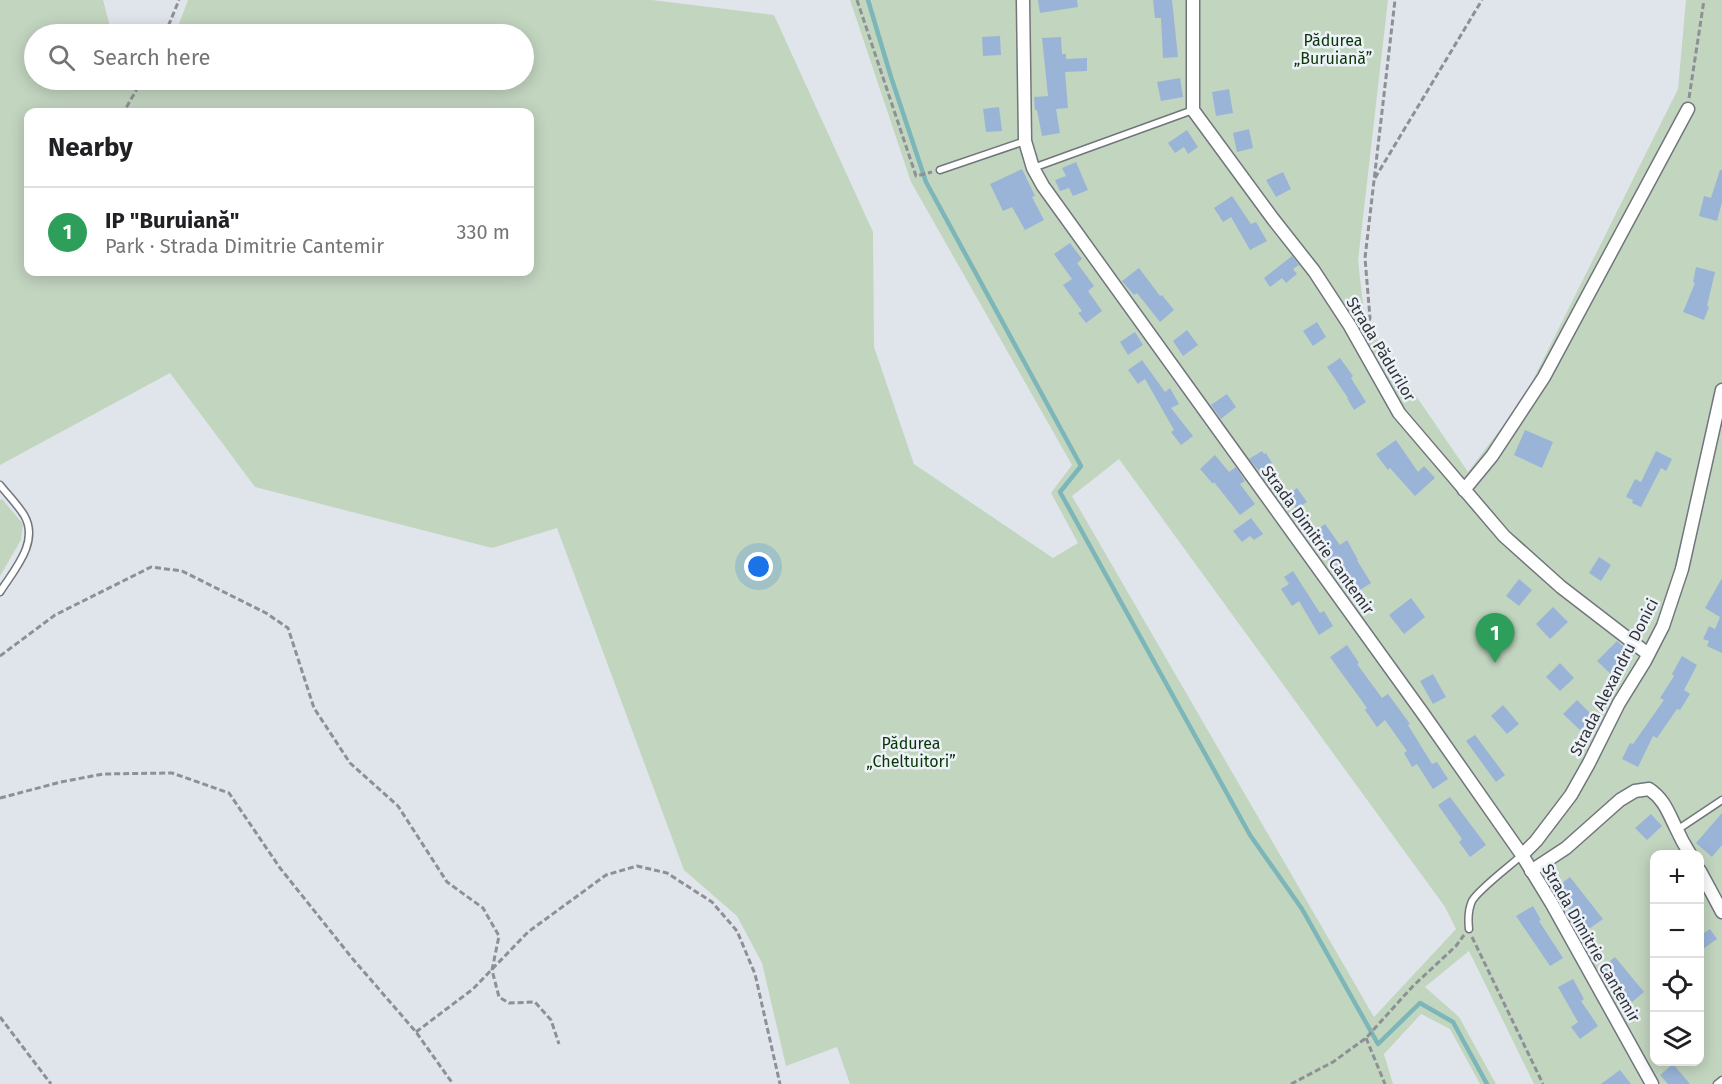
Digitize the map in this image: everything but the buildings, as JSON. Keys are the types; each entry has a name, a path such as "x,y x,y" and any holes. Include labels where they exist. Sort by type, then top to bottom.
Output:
{"street":[{"name":"Strada Dimitrie Cantemir","path":"1023,0 1024,141 1033,168 1043,186 1418,705 1522,855 1552,904 1652,1084"},
{"path":"1192,0 1193,110"},
{"path":"1464,490 1492,456 1544,377 1688,109"},
{"name":"Strada Pădurilor","path":"1193,110 1314,271 1356,336 1399,413 1504,536 1561,587 1648,654"},
{"name":"Strada Alexandru Donici","path":"1522,855 1536,841 1571,795 1667,615 1682,569 1722,390"},
{"path":"1531,871 1566,848 1620,800 1635,791 1648,789 1666,804 1687,850"},
{"path":"1704,878 1722,912"}],"lane":[{"path":"1033,168 1193,110"},
{"path":"940,170 1024,141"},
{"path":"0,485 25,516 30,535 23,555 0,592"},
{"path":"1677,830 1722,800"},
{"path":"1469,929 1468,917 1472,901 1522,855"},
{"path":"1717,1084 1722,1080"}],"path":[{"path":"169,24 179,0"},
{"path":"857,0 916,176 930,172"},
{"path":"1356,336 1365,331 1370,318 1365,258 1395,0"},
{"path":"1374,180 1482,0"},
{"path":"1688,109 1704,0"},
{"path":"126,108 136,90"},
{"path":"0,656 55,615 151,567 182,571 266,613 288,628 314,708 350,762 398,806 447,882 483,908 499,936 492,970 499,997 509,1003 535,1002 551,1020 559,1044"},
{"path":"0,798 61,782 104,774 172,773 229,793 280,868 352,958 416,1032 453,1084"},
{"path":"416,1032 473,989 528,933 606,875 637,866 667,873 712,902 737,931 755,974 780,1084"},
{"path":"1291,1084 1333,1062 1366,1038 1413,986 1456,946 1469,929 1543,1084"},
{"path":"0,1017 51,1084"},
{"path":"1366,1038 1385,1084"}],"green space":[{"path":"0,0 103,0 109,24 24,24 24,90 534,90 534,24 179,24 188,0 652,0 774,15 873,232 874,347 914,464 1053,558 1078,543 1051,493 1072,465 911,182 850,0 1388,0 1358,261 1365,321 1468,472 1524,398 1678,89 1686,0 1722,0 1722,1084 1534,1084 1469,951 1425,987 1459,1017 1496,1084 1480,1084 1450,1029 1421,1014 1384,1054 1393,1084 850,1084 837,1047 786,1066 762,963 737,916 684,870 557,528 492,548 255,487 170,373 0,465","holes":["1119,459 1445,907 1456,929 1374,1017 1072,496"]},
{"path":"2,499 23,524 21,540 0,576 0,500"}],"waterway":[{"path":"868,0 926,182 1081,466 1060,492 1250,835 1302,909 1378,1044 1420,1003 1453,1022 1487,1084"}],"place":[{"name":"IP \"Buruiană\"","path":"1495,663"}],"park label":[{"name":"Pădurea „Buruiană”","path":"1333,49"},
{"name":"Pădurea „Cheltuitori”","path":"911,752"}]}
